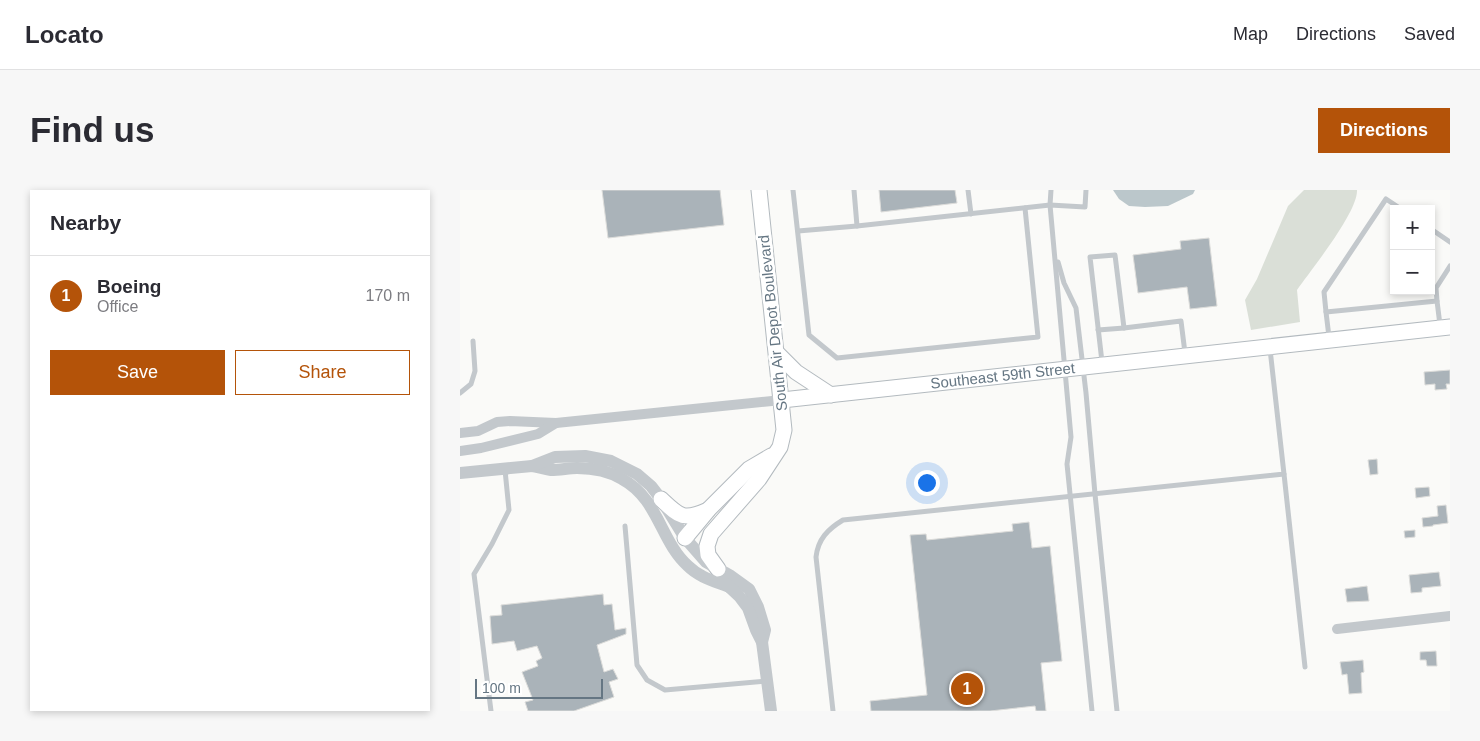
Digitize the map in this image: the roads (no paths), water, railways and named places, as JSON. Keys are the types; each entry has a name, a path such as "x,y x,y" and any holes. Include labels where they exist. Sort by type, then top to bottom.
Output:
{"main road":[{"name":"South Air Depot Boulevard","path":"711,534 759,479 780,447 784,430 759,190"},
{"name":"Southeast 59th Street","path":"782,400 1445,328"},
{"path":"777,353 796,372 831,395"},
{"path":"687,545 710,509 749,469 775,454"},
{"path":"657,509 685,517 694,516 710,509"},
{"path":"711,534 707,546 708,555 718,570"}],"street":[{"name":"Southeast 59th Street","path":"460,433 478,431 497,422 556,423 782,400"},
{"name":"Southeast 59th Street","path":"460,450 481,448 538,434 556,423"},
{"path":"460,473 532,466 555,457 585,456 611,461 637,474 651,486 657,509 677,555 688,567 706,578 728,587"},
{"path":"657,509 687,545 706,562 749,588 758,607 765,630 762,642"},
{"path":"687,545 711,534"},
{"path":"687,545 693,560 707,572 723,580 748,608 762,642 771,711"},
{"path":"1337,629 1450,616"}],"lane":[{"path":"794,190 809,335 837,358 1038,337 1024,208"},
{"path":"854,190 857,226"},
{"path":"968,190 971,214"},
{"path":"1051,190 1050,205 1071,437 1067,464 1092,711"},
{"path":"798,231 1050,205 1085,207 1086,190"},
{"path":"1329,340 1324,292 1386,199 1395,205"},
{"path":"1435,232 1450,242"},
{"path":"1054,250 1064,283 1076,308 1117,711"},
{"path":"1102,365 1090,257 1115,255 1124,328"},
{"path":"1445,328 1437,301 1436,288 1450,266"},
{"path":"1326,312 1437,301"},
{"path":"1098,330 1181,321 1185,356"},
{"path":"460,393 471,384 475,370 473,341"},
{"path":"1270,347 1304,667"},
{"path":"491,711 474,574 509,510 505,469"},
{"path":"832,711 816,550 821,539 832,527 843,520 1284,474"},
{"path":"625,526 637,665 647,680 665,690 768,682"}],"place":[{"name":"Boeing","path":"967,689"}]}
